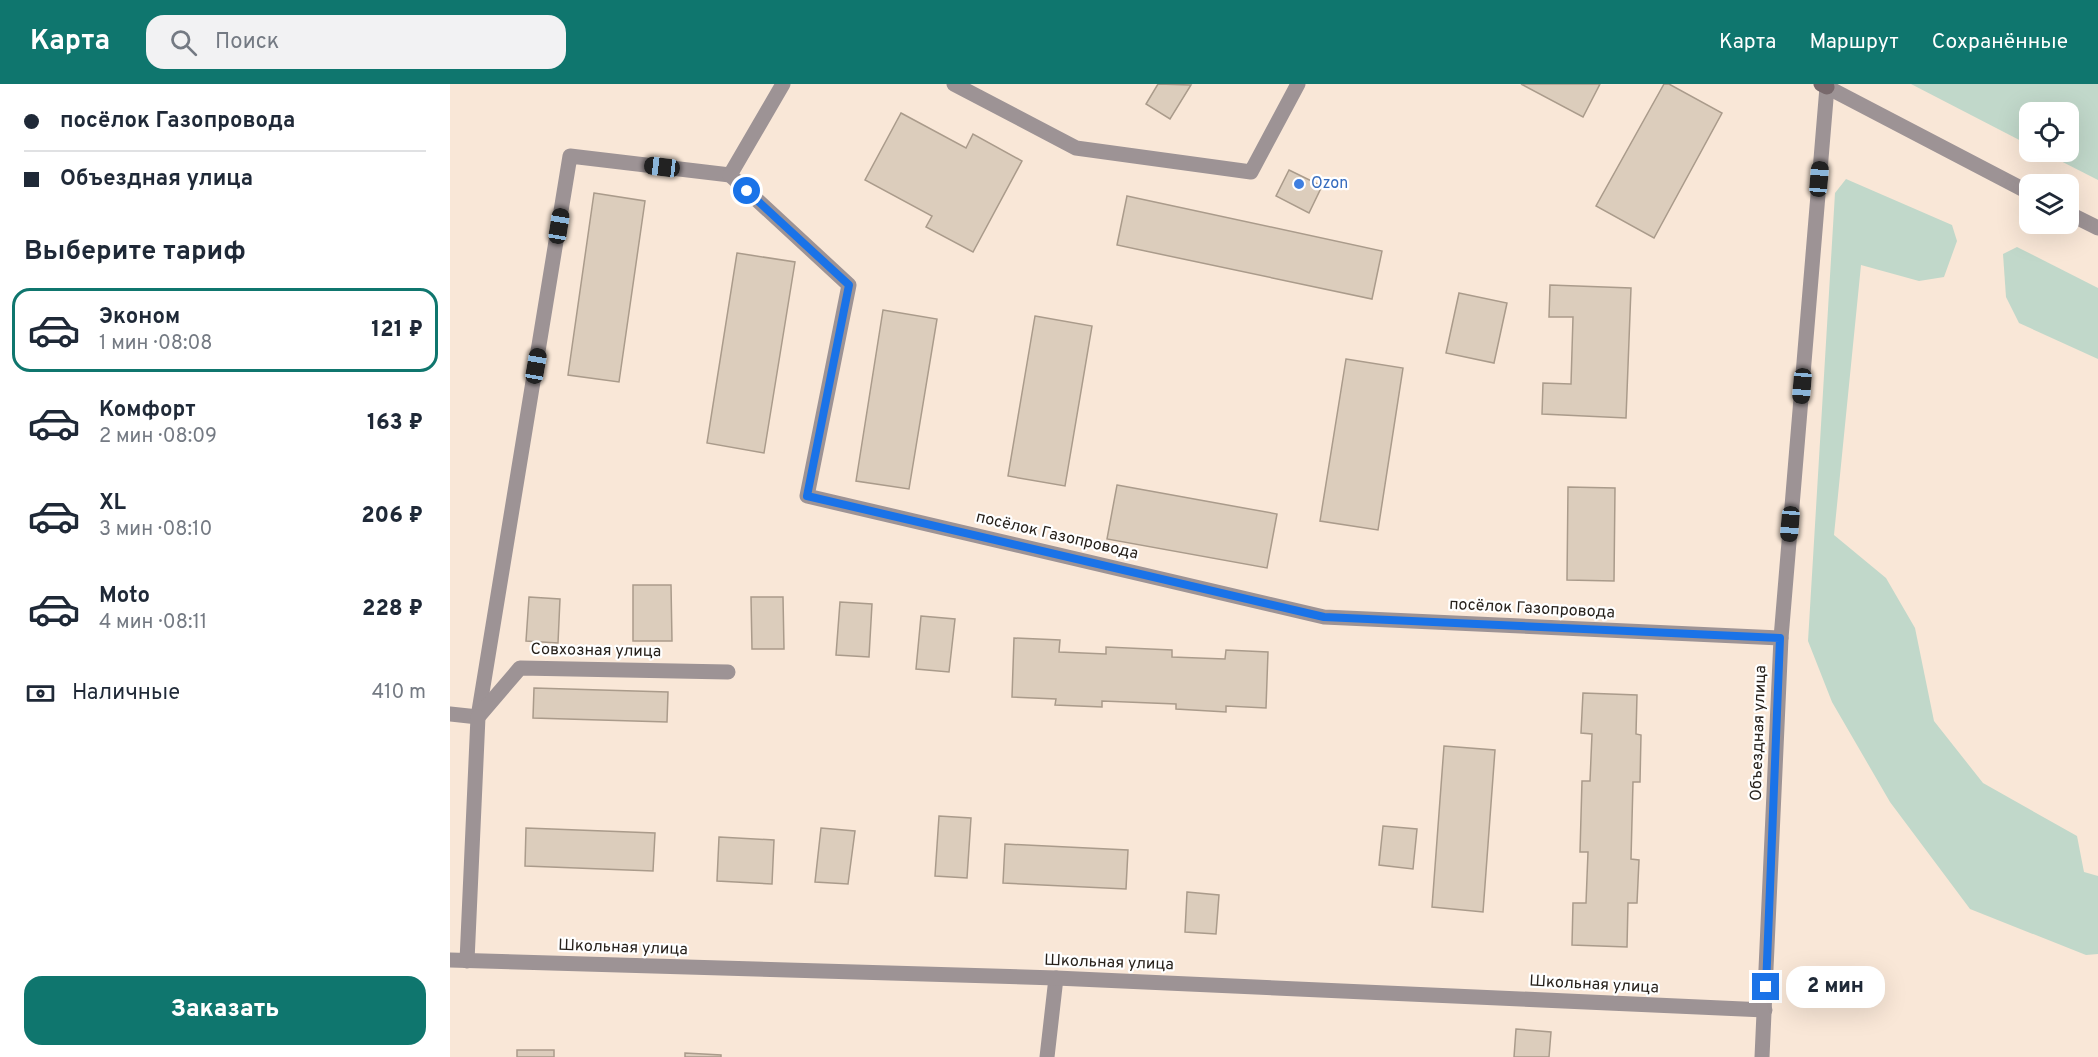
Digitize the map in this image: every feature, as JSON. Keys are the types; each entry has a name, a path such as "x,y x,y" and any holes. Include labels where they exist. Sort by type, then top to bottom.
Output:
{"street":[{"path":"467,961 478,717 570,156 730,175 783,84"},
{"path":"954,84 1076,148 1251,172 1298,84"},
{"path":"1826,85 2019,187"},
{"name":"Объездная улица","path":"1762,1057 1780,638 1826,85"},
{"name":"посёлок Газопровода","path":"730,175 849,285 807,496 1324,617 1780,638"},
{"path":"2079,218 2098,228"},
{"name":"Совхозная улица","path":"478,717 520,668 728,672"},
{"path":"450,714 478,717"},
{"name":"Школьная улица","path":"450,960 1056,978 1765,1010"},
{"path":"1047,1057 1056,978"}],"green space":[{"path":"1911,84 2098,84 2098,180 2063,162 2079,162 2079,102 2019,102 2019,140"},
{"path":"1846,179 1952,225 1957,241 1944,277 1919,281 1861,265 1834,535 1886,578 1915,628 1934,721 1983,783 2077,836 2084,872 2098,876 2098,954 2086,955 1970,909 1890,802 1832,702 1808,641 1835,193"},
{"path":"2017,247 2098,288 2098,359 2019,323 2006,297 2003,254"}],"building":[{"path":"1158,84 1191,85 1170,119 1146,104"},
{"path":"1521,84 1600,84 1583,117"},
{"path":"1664,84 1669,84 1722,113 1654,238 1596,206"},
{"path":"901,113 966,148 973,134 1022,161 973,252 926,227 932,216 865,180"},
{"path":"1289,170 1322,186 1309,213 1276,196"},
{"path":"594,193 645,201 619,382 568,375"},
{"path":"1127,196 1382,251 1372,299 1117,245"},
{"path":"737,253 795,262 764,453 707,443"},
{"path":"1550,285 1631,288 1626,418 1542,414 1543,383 1571,384 1573,317 1549,317"},
{"path":"1459,293 1507,303 1494,363 1446,353"},
{"path":"883,310 937,319 909,489 856,481"},
{"path":"1035,316 1092,326 1065,486 1008,476"},
{"path":"1346,359 1403,368 1378,530 1320,521"},
{"path":"1117,485 1277,514 1267,568 1107,539"},
{"path":"1568,487 1615,488 1614,581 1567,580"},
{"path":"633,585 671,585 672,641 633,641"},
{"path":"529,597 560,599 558,643 526,641"},
{"path":"751,597 783,597 784,649 752,649"},
{"path":"840,602 872,604 869,657 836,655"},
{"path":"921,616 955,619 949,672 916,669"},
{"path":"1014,638 1060,640 1059,652 1106,654 1106,647 1172,650 1172,657 1225,659 1226,650 1268,652 1266,708 1226,706 1226,712 1176,709 1176,704 1102,701 1102,707 1055,705 1056,699 1012,697"},
{"path":"534,688 668,692 667,722 533,718"},
{"path":"1583,693 1637,695 1636,734 1641,735 1640,782 1633,782 1631,859 1639,860 1637,903 1628,903 1627,947 1572,945 1573,903 1586,903 1588,852 1580,852 1582,781 1590,781 1592,734 1581,733"},
{"path":"1444,746 1495,750 1483,912 1432,907"},
{"path":"939,816 971,818 967,878 935,876"},
{"path":"1383,826 1417,829 1413,869 1379,865"},
{"path":"526,828 655,833 653,871 525,866"},
{"path":"821,828 855,831 848,884 815,882"},
{"path":"719,837 774,840 772,884 717,881"},
{"path":"1005,844 1128,850 1126,889 1003,883"},
{"path":"1187,892 1219,895 1216,934 1185,932"},
{"path":"1516,1029 1551,1032 1549,1057 1514,1057"},
{"path":"517,1050 554,1050 554,1057 517,1057"},
{"path":"685,1053 721,1055 721,1057 685,1057"}],"place":[{"name":"Ozon","path":"1299,184"}],"route":[{"path":"747,191 849,285 807,496 1324,617 1780,638 1766,987"}]}
